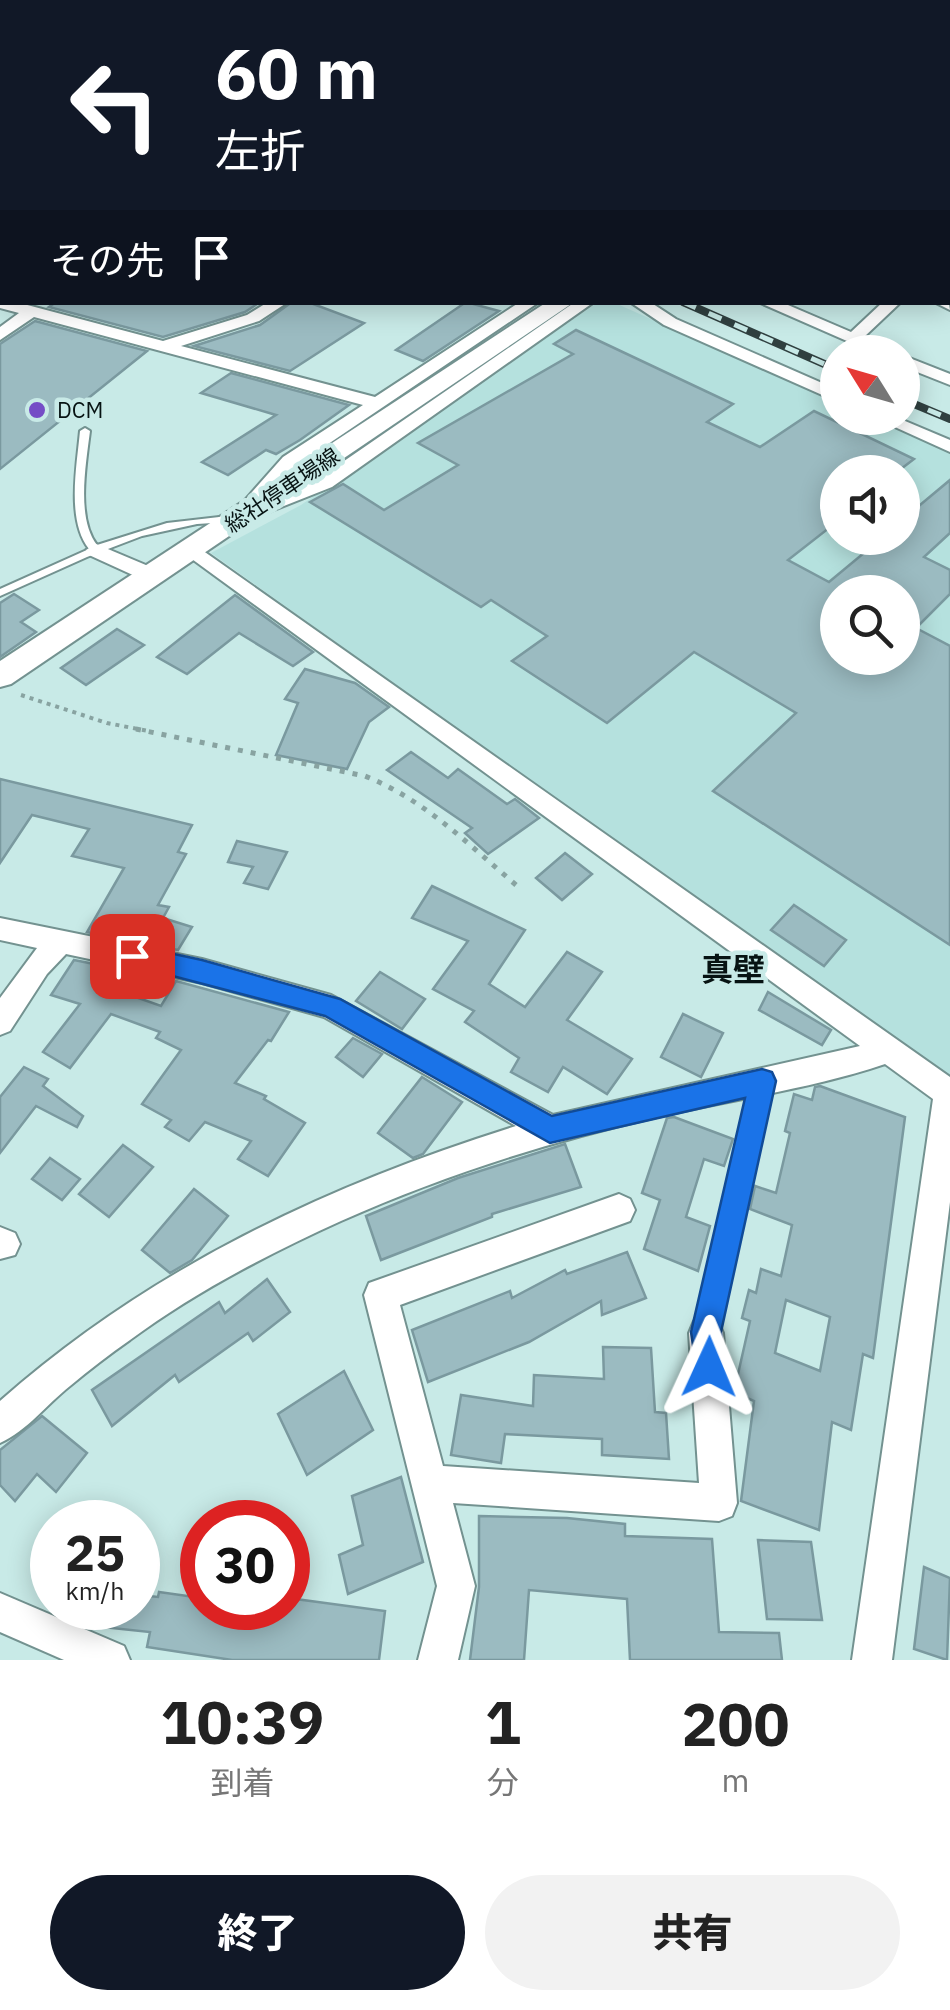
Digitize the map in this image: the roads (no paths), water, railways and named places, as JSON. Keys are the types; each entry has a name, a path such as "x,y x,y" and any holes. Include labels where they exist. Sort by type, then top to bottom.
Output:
{"main road":[{"name":"総社停車場線","path":"3,682 153,576 560,305"}],"street":[{"path":"7,305 377,404"},
{"path":"164,346 254,318 275,305"},
{"path":"238,519 290,461 526,305"},
{"path":"238,519 325,483 582,305"},
{"path":"643,305 670,322 820,389"},
{"path":"773,305 845,335"},
{"path":"856,335 890,305"},
{"path":"0,334 31,312"},
{"path":"920,368 950,380"},
{"path":"920,434 950,447"},
{"path":"96,550 153,576"},
{"path":"192,550 950,1094 872,1660"},
{"path":"0,929 202,970 331,1007 550,1130"},
{"path":"0,1022 38,966 61,941"},
{"path":"0,1425 93,1344 174,1292 309,1218 550,1130 846,1064 887,1050"},
{"path":"438,1660 456,1586 381,1295 619,1210"},
{"path":"428,1483 719,1503 706,1332"},
{"path":"0,1612 110,1660"}],"lane":[{"path":"85,431 80,489 84,537 96,550"},
{"path":"0,593 162,525 238,519"},
{"path":"706,1332 762,1081"}],"railway":[{"path":"690,305 820,362"},
{"path":"920,406 950,419"}],"place":[{"name":"DCM","path":"37,410"}],"district":[{"name":"真壁","path":"733,970"}]}
